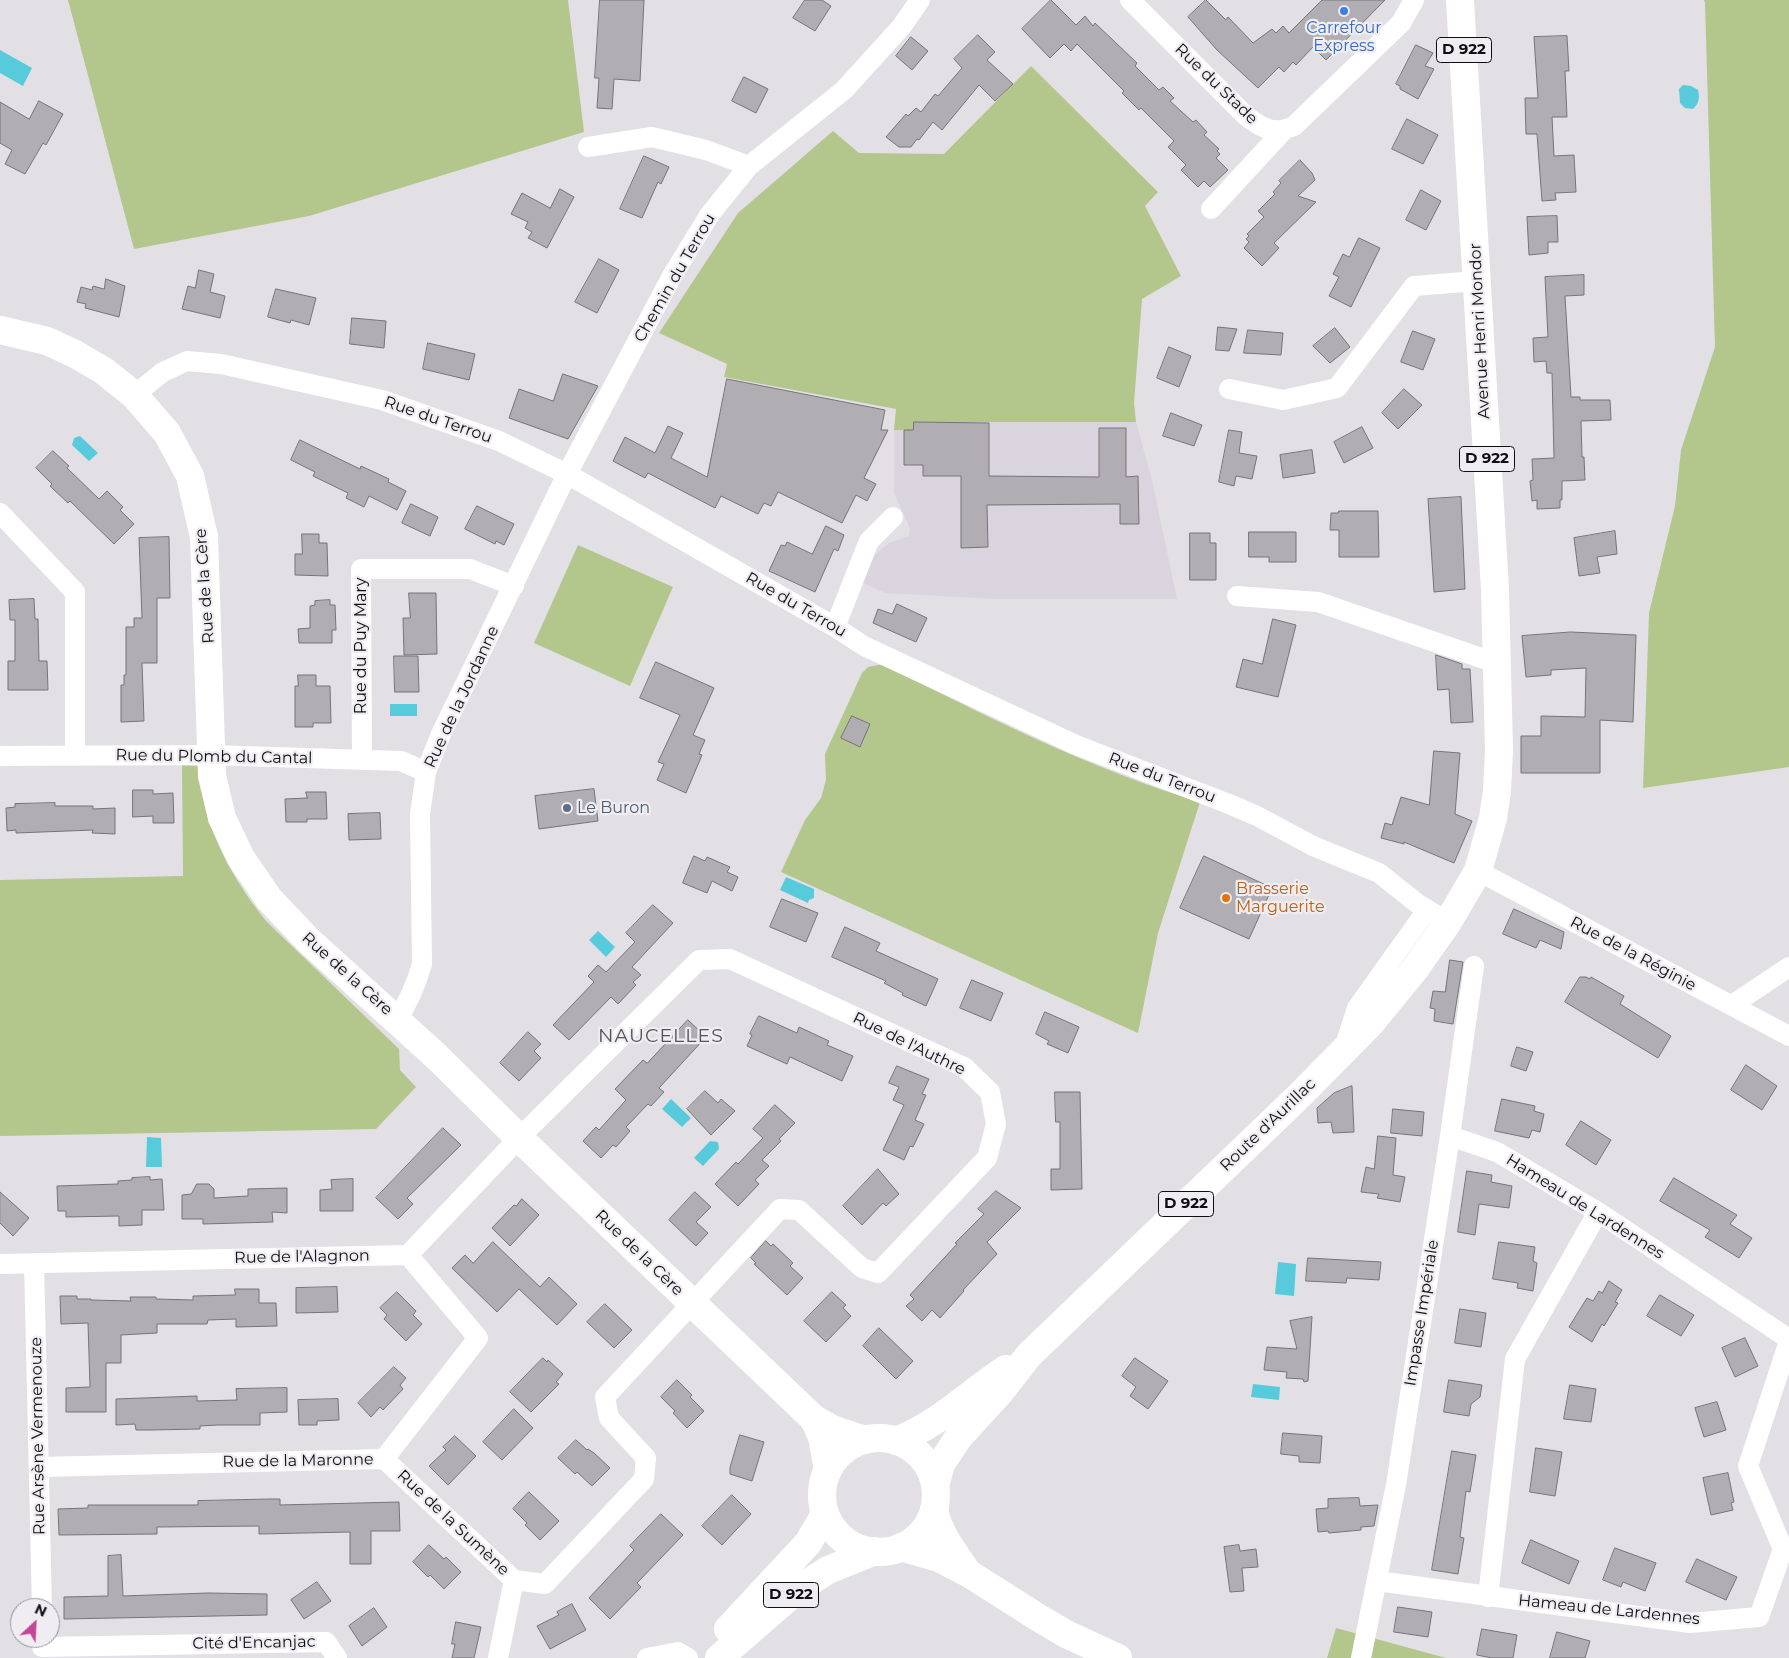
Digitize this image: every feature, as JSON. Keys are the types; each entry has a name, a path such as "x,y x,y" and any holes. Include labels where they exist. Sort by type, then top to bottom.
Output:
{"main road":[{"name":"Avenue Henri Mondor","path":"1460,0 1495,589 1499,750 1497,791 1493,818 1478,872"},
{"name":"Rue de la Cère","path":"0,330 47,341 75,354 104,371 134,395 168,433 190,476 204,537 210,664 212,776 222,818 241,858 264,892 309,941 397,1019 814,1419 832,1429 865,1440"},
{"name":"Route d'Aurillac","path":"934,1498 941,1464 958,1438 1001,1391 1029,1355 1343,1052 1390,1002 1437,916 1478,872"},
{"name":"Route d'Aurillac","path":"896,1441 912,1435 942,1417 990,1379 1029,1355"},
{"name":"Rue de la Cère","path":"814,1419 822,1437 828,1470"},
{"path":"968,1573 937,1525 928,1466 913,1450 896,1441 881,1438 853,1444 835,1459 828,1470 822,1492 825,1514 836,1532 843,1539 861,1549 888,1549 939,1558 968,1573 1066,1634 1118,1658"},
{"path":"888,1549 917,1537 924,1529 934,1498"},
{"name":"D 922","path":"705,1658 708,1651 808,1543 825,1514"},
{"name":"D 922","path":"719,1658 797,1590 828,1570 888,1549"}],"street":[{"name":"Chemin du Terrou","path":"567,474 672,276 710,214 750,166 844,90 902,26 920,0"},
{"path":"1211,210 1283,131 1294,126 1401,23 1414,0"},
{"name":"Rue du Stade","path":"1141,4 1246,116 1262,128 1283,131"},
{"path":"588,146 652,137 706,150 750,166"},
{"path":"1229,390 1284,400 1337,388 1414,286 1477,281"},
{"name":"Rue du Terrou","path":"134,395 162,372 187,361 221,364 382,400 499,441 567,474 835,627 864,646 1076,745 1229,804 1257,816 1312,846 1379,873 1437,916"},
{"name":"Rue de la Jordanne","path":"397,1019 404,1010 416,986 422,964 420,814 426,772 441,734 567,474"},
{"path":"0,513 75,592 75,755"},
{"path":"835,627 869,541 893,517"},
{"name":"Rue du Puy Mary","path":"362,760 361,569 470,569 514,586"},
{"path":"1237,596 1318,602 1496,662"},
{"name":"Rue du Plomb du Cantal","path":"0,756 211,755 401,761 426,772"},
{"name":"Rue de la Réginie","path":"1478,872 1789,1036"},
{"name":"Rue de l'Authre","path":"519,1138 699,960 730,959 964,1067 990,1092 996,1124 987,1158 878,1273 862,1268 799,1210 780,1208 692,1303"},
{"name":"Impasse Impériale","path":"1361,1658 1396,1485 1450,1136 1474,966"},
{"path":"1732,1005 1789,967"},
{"name":"Hameau de Lardennes","path":"1377,1581 1690,1623 1759,1617 1784,1549 1748,1466 1789,1340 1598,1212 1497,1152 1450,1136"},
{"path":"408,1255 519,1138"},
{"path":"1488,1597 1515,1359 1598,1212"},
{"name":"Rue de l'Alagnon","path":"0,1264 408,1255"},
{"name":"Rue de la Maronne","path":"39,1467 384,1459 478,1338 408,1255"},
{"name":"Rue Arsène Vermenouze","path":"34,1263 42,1598"},
{"name":"Rue de la Sumène","path":"384,1459 514,1580 545,1584 644,1479 646,1458 609,1418 605,1398 692,1303"},
{"path":"498,1658 514,1580"},
{"name":"Cité d'Encanjac","path":"60,1648 326,1642 337,1658"},
{"path":"647,1658 678,1652 688,1658"}],"shaded area":[{"path":"914,422 1136,422 1152,480 1177,599 996,599 885,593 861,582 872,557 889,543 909,536 910,528 894,493 894,430 913,430"}],"green space":[{"path":"68,0 568,0 584,132 309,216 134,249"},
{"path":"1704,0 1789,0 1789,767 1643,788 1649,613 1675,506 1681,450 1715,347"},
{"path":"1031,66 1158,192 1145,206 1181,276 1142,299 1134,403 1136,422 914,422 913,430 894,430 896,409 724,377 727,364 659,333 738,213 833,131 859,153 944,154"},
{"path":"578,545 673,587 630,686 534,643"},
{"path":"883,664 999,722 1078,758 1159,789 1200,802 1158,933 1138,1033 781,872 805,820 821,798 826,780 825,754 862,673 868,667"},
{"path":"182,765 200,766 206,806 217,842 231,870 256,909 266,921 399,1049 400,1070 416,1087 376,1129 0,1136 0,880 183,876"},
{"path":"1336,1628 1446,1658 1327,1658"}],"water":[{"path":"0,50 32,68 23,86 0,73"},
{"path":"1683,85 1691,86 1698,90 1697,105 1693,109 1685,108 1680,103 1679,89"},
{"path":"80,436 98,453 89,461 72,445 74,438"},
{"path":"390,704 417,704 417,716 390,716"},
{"path":"786,877 814,889 814,898 809,900 808,903 780,890"},
{"path":"598,931 615,947 606,957 589,940"},
{"path":"671,1099 691,1118 682,1127 662,1109"},
{"path":"147,1137 161,1138 162,1167 146,1167"},
{"path":"710,1141 718,1142 719,1149 703,1166 694,1158"},
{"path":"1278,1262 1296,1264 1294,1296 1275,1294"},
{"path":"1253,1384 1280,1387 1279,1400 1251,1397"}],"building":[{"path":"600,0 644,0 640,81 614,79 612,109 597,108 599,78 595,78"},
{"path":"805,0 822,0 831,6 815,31 793,18"},
{"path":"1051,0 1076,25 1085,16 1093,26 1095,23 1137,63 1135,66 1159,90 1163,87 1174,98 1170,101 1193,122 1196,120 1207,132 1204,135 1219,149 1217,151 1220,154 1216,158 1228,170 1210,187 1204,181 1198,187 1181,170 1186,165 1168,147 1174,141 1141,108 1139,110 1122,93 1124,91 1077,44 1071,51 1064,44 1050,58 1022,29"},
{"path":"1206,0 1226,20 1228,17 1253,43 1272,29 1276,33 1283,26 1289,33 1322,0 1385,0 1326,60 1313,47 1296,65 1293,62 1284,72 1279,67 1258,88 1217,50 1188,17"},
{"path":"978,35 995,52 987,60 1013,84 995,101 979,85 942,130 933,122 911,147 899,147 886,137 906,114 908,116 916,108 921,112 935,94 938,96 962,68 954,59"},
{"path":"1567,36 1569,71 1565,71 1567,117 1552,117 1554,156 1574,155 1576,192 1555,193 1556,200 1542,201 1537,134 1526,134 1525,98 1538,98 1534,37"},
{"path":"911,37 928,51 912,70 896,56"},
{"path":"1416,45 1433,53 1425,66 1434,69 1418,99 1400,89 1400,86 1396,84"},
{"path":"744,77 768,89 756,113 732,101"},
{"path":"39,101 63,114 46,145 43,143 25,174 5,164 12,150 0,143 0,102 29,119"},
{"path":"1407,119 1438,135 1423,164 1392,149"},
{"path":"644,156 669,167 661,184 658,182 642,218 620,209"},
{"path":"1300,160 1312,173 1315,180 1298,196 1316,202 1274,243 1279,248 1262,266 1244,248 1249,242 1246,239 1249,236 1247,234 1264,217 1258,211 1275,194 1273,192 1281,183 1279,181"},
{"path":"560,189 574,197 547,248 528,238 532,232 525,228 528,222 511,214 522,193 550,208"},
{"path":"1421,190 1441,201 1426,230 1406,220"},
{"path":"1557,216 1558,242 1548,242 1548,253 1529,255 1527,217"},
{"path":"1359,238 1380,248 1351,307 1329,296 1339,277 1333,274 1343,254 1349,257"},
{"path":"599,259 619,270 597,313 575,302"},
{"path":"199,270 214,274 210,292 225,296 220,318 182,309 188,286 195,288"},
{"path":"1584,275 1584,295 1565,296 1571,397 1580,397 1580,400 1610,400 1611,420 1581,421 1585,480 1562,481 1560,508 1537,509 1537,500 1532,501 1530,481 1533,480 1532,459 1554,458 1552,373 1547,373 1546,361 1534,362 1533,338 1548,337 1545,277"},
{"path":"106,279 125,286 119,317 85,308 86,304 77,302 81,287 92,290 93,286 104,289"},
{"path":"276,289 316,298 309,325 291,320 290,323 268,317"},
{"path":"352,318 386,321 384,348 350,344"},
{"path":"1218,327 1237,329 1229,351 1216,350"},
{"path":"1335,328 1350,347 1330,363 1313,346"},
{"path":"1248,330 1283,333 1281,355 1244,353"},
{"path":"1413,331 1435,339 1423,370 1401,362"},
{"path":"428,343 475,354 469,380 423,369"},
{"path":"1169,347 1191,356 1179,387 1157,378"},
{"path":"563,374 598,386 568,439 509,418 519,389 553,401"},
{"path":"727,379 885,410 881,430 888,430 864,478 876,484 867,501 856,495 842,523 778,492 771,506 764,503 758,514 721,496 715,508 648,473 645,478 613,461 625,437 655,453 668,426 683,433 671,458 707,477"},
{"path":"1404,389 1422,405 1398,429 1382,413"},
{"path":"1171,413 1202,425 1194,446 1163,436"},
{"path":"914,422 989,423 989,476 1099,477 1099,428 1126,428 1126,477 1138,476 1139,524 1120,524 1120,504 987,505 988,547 961,548 961,476 923,476 923,465 904,465 904,430 913,430"},
{"path":"1362,427 1373,448 1344,463 1334,442"},
{"path":"1229,430 1242,432 1239,453 1257,456 1252,479 1236,476 1234,486 1219,482"},
{"path":"300,440 360,469 361,466 389,479 388,482 406,491 397,510 369,496 364,507 346,498 348,493 313,476 315,472 291,460"},
{"path":"1312,450 1315,473 1283,478 1280,455"},
{"path":"53,451 69,466 67,468 99,499 107,491 123,507 120,510 134,524 114,544 70,501 68,503 50,486 52,484 36,468"},
{"path":"1461,497 1465,589 1434,592 1428,499"},
{"path":"411,504 438,517 430,536 402,523"},
{"path":"477,506 514,524 504,545 496,541 495,544 465,529"},
{"path":"1339,511 1378,511 1379,557 1339,557 1339,530 1330,530 1331,513 1338,513"},
{"path":"826,526 844,535 838,551 834,549 815,592 769,571 781,545 785,546 787,542 812,554"},
{"path":"1615,531 1617,554 1597,557 1600,573 1579,576 1574,538"},
{"path":"1249,532 1296,532 1296,562 1269,562 1269,557 1249,557"},
{"path":"1190,533 1210,533 1210,543 1216,543 1216,580 1190,580"},
{"path":"302,534 319,534 319,543 327,543 328,576 295,575 295,554 302,554"},
{"path":"169,537 170,598 157,598 157,663 142,663 144,721 121,722 121,685 124,685 124,675 126,675 126,627 134,627 134,618 142,618 139,538"},
{"path":"409,593 436,593 437,654 404,655 403,618 410,618"},
{"path":"34,599 35,619 38,619 39,661 47,661 48,690 8,690 8,661 15,661 15,620 10,620 9,600"},
{"path":"330,600 330,605 335,605 336,630 332,630 332,643 299,643 298,629 310,628 310,606 315,605 315,601"},
{"path":"897,604 927,618 916,642 873,623 878,609 892,614"},
{"path":"1273,619 1296,625 1278,697 1236,687 1243,659 1262,664"},
{"path":"1571,632 1636,635 1633,722 1600,720 1600,773 1521,773 1521,736 1541,736 1541,716 1585,717 1586,668 1551,670 1551,675 1526,677 1522,636"},
{"path":"1436,655 1462,664 1462,669 1470,669 1473,722 1451,723 1449,689 1438,690"},
{"path":"394,656 418,656 419,692 395,692"},
{"path":"656,662 714,688 693,735 705,740 699,754 702,755 686,793 657,780 664,764 658,762 680,715 640,698"},
{"path":"298,675 316,675 316,686 330,686 331,723 313,723 313,727 295,727 295,686 298,686"},
{"path":"852,716 870,724 860,747 841,738"},
{"path":"1434,751 1460,753 1455,814 1472,821 1454,863 1404,842 1404,844 1381,838 1385,823 1392,825 1401,797 1429,805"},
{"name":"Le Buron","path":"594,789 598,821 539,829 535,796"},
{"path":"133,790 153,790 153,794 173,793 174,823 153,823 153,816 133,817"},
{"path":"306,792 326,792 327,819 307,819 307,822 286,822 285,799 307,798"},
{"path":"55,803 55,806 93,806 93,809 115,808 115,834 92,833 93,830 16,833 16,830 7,831 6,808 15,807 15,804"},
{"path":"380,813 381,839 349,840 348,814"},
{"path":"694,856 705,861 707,857 730,867 727,872 738,877 732,891 712,881 707,893 683,883"},
{"name":"Brasserie Marguerite","path":"1204,856 1272,888 1249,939 1180,908"},
{"path":"782,899 818,913 806,942 770,927"},
{"path":"653,905 673,923 632,967 641,975 633,982 636,985 618,1004 611,997 569,1040 553,1025 594,982 588,976 598,965 606,972 635,942 626,933"},
{"path":"1514,909 1564,932 1561,949 1540,940 1536,948 1503,934"},
{"path":"845,927 880,943 876,951 938,979 926,1006 902,995 903,993 884,983 886,981 832,957"},
{"path":"1450,960 1463,962 1453,1024 1434,1021 1435,1009 1430,1008 1433,991 1445,992"},
{"path":"1580,977 1590,979 1591,977 1624,996 1620,1004 1671,1036 1658,1058 1565,1002"},
{"path":"972,980 1003,993 991,1021 960,1008"},
{"path":"1045,1012 1079,1027 1068,1053 1047,1044 1049,1041 1036,1034"},
{"path":"759,1016 797,1033 799,1027 829,1041 827,1045 853,1056 842,1081 790,1057 787,1064 747,1046 752,1035 750,1034"},
{"path":"688,1020 706,1037 659,1088 664,1092 651,1106 648,1104 626,1127 630,1131 616,1147 613,1145 601,1158 583,1141 596,1127 599,1130 626,1100 615,1089 643,1060 647,1063"},
{"path":"528,1032 541,1044 534,1051 541,1058 519,1081 500,1063"},
{"path":"1517,1047 1533,1052 1526,1071 1511,1066"},
{"path":"1746,1065 1777,1086 1762,1110 1731,1090"},
{"path":"897,1066 929,1079 922,1094 926,1095 915,1120 924,1124 913,1147 910,1146 904,1160 883,1150 904,1105 893,1100 899,1087 889,1083"},
{"path":"1352,1086 1354,1132 1333,1133 1331,1122 1318,1123 1317,1108 1334,1093"},
{"path":"705,1091 718,1103 721,1099 735,1111 711,1135 687,1109"},
{"path":"1055,1092 1080,1092 1082,1189 1051,1190 1051,1169 1060,1169 1060,1122 1056,1122"},
{"path":"1502,1099 1535,1106 1534,1111 1544,1114 1540,1132 1532,1130 1529,1138 1495,1131"},
{"path":"775,1105 795,1123 779,1139 781,1141 762,1160 769,1166 755,1180 759,1184 738,1206 715,1184 763,1138 753,1129"},
{"path":"1393,1109 1424,1112 1422,1136 1391,1133"},
{"path":"1581,1121 1611,1140 1596,1165 1566,1145"},
{"path":"443,1128 461,1145 407,1198 413,1204 398,1219 376,1198"},
{"path":"1378,1136 1396,1138 1393,1175 1405,1177 1400,1202 1377,1198 1379,1194 1361,1192 1366,1167 1374,1169"},
{"path":"878,1169 899,1194 886,1206 883,1203 862,1225 843,1206"},
{"path":"1467,1171 1492,1175 1491,1182 1512,1186 1509,1208 1479,1204 1475,1235 1458,1232"},
{"path":"150,1177 150,1180 162,1179 164,1210 142,1210 142,1225 119,1226 119,1216 66,1217 66,1211 58,1211 57,1186 118,1184 118,1181"},
{"path":"1674,1178 1737,1215 1730,1224 1752,1238 1739,1258 1705,1237 1710,1230 1660,1201"},
{"path":"353,1179 353,1211 320,1211 320,1190 332,1189 331,1180"},
{"path":"197,1184 209,1184 214,1189 214,1198 248,1196 248,1189 287,1188 287,1213 272,1212 273,1222 203,1224 203,1219 182,1219 182,1195 191,1194"},
{"path":"996,1191 1021,1208 987,1242 997,1254 940,1318 932,1310 922,1321 906,1306 914,1299 910,1295 957,1244 955,1243 984,1214 978,1209"},
{"path":"0,1192 29,1218 13,1236 0,1223"},
{"path":"695,1192 711,1207 696,1222 708,1233 696,1246 669,1220"},
{"path":"522,1199 539,1215 510,1246 492,1228"},
{"path":"766,1241 771,1246 773,1244 793,1263 790,1266 803,1278 787,1295 754,1264 756,1263 751,1258"},
{"path":"493,1242 540,1287 549,1277 577,1304 557,1325 519,1289 497,1312 452,1268 465,1255 473,1263"},
{"path":"1499,1242 1535,1247 1533,1261 1537,1263 1533,1291 1517,1288 1518,1283 1493,1279"},
{"path":"1308,1258 1381,1262 1379,1280 1347,1278 1346,1283 1306,1281"},
{"path":"1609,1281 1622,1290 1615,1302 1618,1303 1604,1326 1602,1324 1592,1342 1569,1327 1587,1298 1593,1301 1599,1291 1602,1293"},
{"path":"337,1287 338,1312 296,1313 296,1288"},
{"path":"235,1289 259,1289 259,1303 276,1303 277,1326 236,1327 236,1319 208,1320 207,1324 157,1324 157,1333 121,1335 121,1363 106,1363 106,1412 66,1412 66,1388 90,1387 88,1323 61,1324 60,1296 77,1296 77,1299 91,1300 131,1301 130,1297 156,1297 156,1299 193,1300 193,1296 235,1295"},
{"path":"397,1292 416,1311 413,1315 422,1324 406,1341 384,1319 387,1315 380,1308"},
{"path":"832,1292 846,1305 843,1308 851,1316 826,1342 804,1321"},
{"path":"1660,1295 1694,1315 1681,1336 1647,1316"},
{"path":"605,1304 632,1330 614,1348 587,1322"},
{"path":"1460,1309 1486,1313 1481,1347 1455,1343"},
{"path":"1312,1317 1308,1381 1304,1382 1303,1379 1286,1378 1287,1372 1264,1370 1267,1347 1297,1349 1290,1321"},
{"path":"879,1328 913,1361 896,1379 863,1346"},
{"path":"1745,1338 1758,1366 1735,1377 1722,1348"},
{"path":"543,1358 547,1362 548,1360 563,1374 556,1382 559,1384 531,1412 510,1392"},
{"path":"1135,1358 1168,1381 1148,1409 1130,1396 1136,1387 1122,1376"},
{"path":"394,1367 406,1378 400,1385 403,1389 383,1410 380,1407 371,1417 358,1403"},
{"path":"677,1380 704,1411 687,1428 673,1413 675,1411 661,1397"},
{"path":"1449,1380 1482,1385 1480,1397 1471,1404 1469,1416 1444,1412"},
{"path":"1570,1385 1596,1389 1591,1422 1564,1419"},
{"path":"287,1388 287,1412 260,1413 260,1425 218,1425 200,1426 200,1429 136,1430 135,1424 116,1425 116,1399 197,1396 197,1401 237,1400 236,1389"},
{"path":"338,1399 339,1420 317,1421 317,1425 299,1425 298,1400"},
{"path":"1717,1402 1726,1430 1704,1437 1695,1408"},
{"path":"514,1409 533,1428 502,1460 483,1442"},
{"path":"1283,1433 1322,1436 1320,1463 1299,1462 1299,1456 1281,1454"},
{"path":"740,1435 764,1442 752,1481 730,1474"},
{"path":"455,1436 476,1456 448,1485 429,1466 446,1450 443,1447"},
{"path":"576,1440 610,1468 592,1486 577,1472 575,1474 558,1458"},
{"path":"1536,1448 1562,1452 1555,1496 1530,1492"},
{"path":"1452,1451 1476,1455 1470,1492 1466,1491 1460,1537 1464,1538 1458,1574 1432,1570"},
{"path":"1728,1473 1734,1502 1731,1503 1733,1510 1711,1515 1703,1478"},
{"path":"529,1492 559,1521 540,1540 513,1509"},
{"path":"732,1495 751,1514 722,1545 702,1526"},
{"path":"1359,1498 1360,1506 1378,1505 1374,1526 1361,1527 1361,1530 1329,1533 1328,1531 1318,1532 1316,1509 1328,1508 1328,1499"},
{"path":"280,1499 280,1505 399,1502 400,1531 371,1531 371,1564 350,1564 350,1532 259,1534 259,1526 157,1527 157,1534 59,1535 58,1509 88,1508 88,1505 198,1505 198,1501"},
{"path":"661,1514 683,1535 637,1583 641,1587 610,1619 589,1598 634,1550 630,1546"},
{"path":"1531,1540 1579,1561 1569,1584 1522,1563"},
{"path":"429,1545 444,1559 446,1557 461,1572 444,1589 413,1562"},
{"path":"1239,1545 1240,1551 1256,1549 1258,1567 1242,1568 1244,1591 1230,1592 1224,1547"},
{"path":"1615,1548 1656,1563 1645,1591 1623,1582 1621,1587 1603,1580"},
{"path":"121,1555 123,1596 208,1593 267,1594 267,1615 64,1619 64,1597 108,1596 108,1556"},
{"path":"1697,1559 1737,1577 1726,1600 1686,1582"},
{"path":"317,1582 331,1601 304,1619 291,1600"},
{"path":"572,1604 586,1630 550,1649 537,1626 559,1615 557,1612"},
{"path":"1398,1607 1432,1612 1428,1637 1394,1632"},
{"path":"374,1608 387,1627 362,1646 349,1626"},
{"path":"456,1622 481,1627 474,1658 452,1658 455,1644 452,1644"},
{"path":"1482,1629 1517,1635 1513,1658 1492,1658 1477,1655"},
{"path":"1557,1632 1590,1641 1585,1658 1550,1658"}],"place":[{"name":"Carrefour Express","path":"1344,11"},
{"name":"Le Buron","path":"567,808"},
{"name":"Brasserie Marguerite","path":"1226,898"}],"district":[{"name":"NAUCELLES","path":"661,1036"}]}
